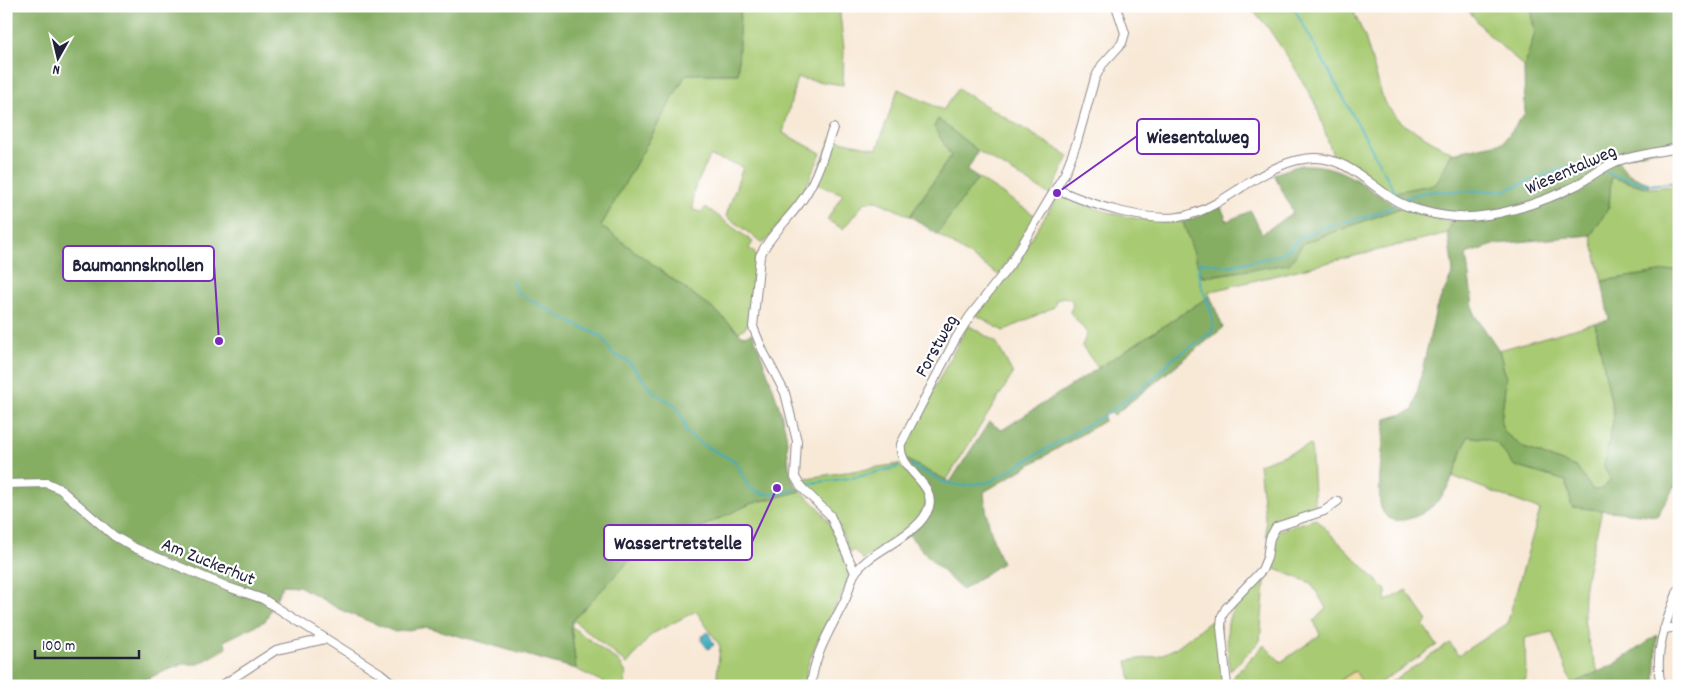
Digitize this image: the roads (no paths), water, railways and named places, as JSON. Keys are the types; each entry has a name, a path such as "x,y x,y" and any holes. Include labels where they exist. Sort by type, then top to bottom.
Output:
{"street":[{"name":"Forstweg","path":"854,574 912,529 927,511 929,501 927,492 902,458 901,444 906,431 970,316 1010,265 1058,189 1078,142 1095,78 1102,65 1122,42 1125,33 1116,6"},
{"path":"811,686 819,649 838,615 854,574 830,515 797,482 795,471 796,441 785,393 763,351 754,327 760,256 764,246 801,202 814,176 833,128"},
{"name":"Wiesentalweg","path":"1058,189 1074,197 1109,208 1144,216 1175,218 1190,215 1212,205 1276,167 1314,158 1327,159 1346,166 1398,202 1446,216 1489,214 1540,202 1578,184 1613,163 1679,148"},
{"name":"Am Zuckerhut","path":"6,484 47,484 60,489 114,536 135,548 228,587 263,599 396,686"},
{"path":"1227,686 1221,627 1222,616 1226,608 1262,570 1267,558 1270,538 1276,527 1324,511 1338,501"},
{"path":"1661,686 1658,675 1659,656 1664,629 1679,588"},
{"path":"1664,629 1679,627"},
{"path":"221,686 276,650 324,639"}],"water":[{"path":"708,632 714,645 708,649 701,640 703,635"}],"waterway":[{"path":"1293,6 1399,199"},
{"path":"1401,200 1417,194 1435,191 1503,191 1575,164 1589,168"},
{"path":"1607,173 1649,185 1679,182"},
{"path":"911,465 943,482 962,486 990,482 1108,413 1150,382 1170,361 1212,332 1212,314 1202,289 1199,271 1200,262 1229,266 1276,256 1287,251 1298,239 1323,227 1369,216 1395,204"},
{"path":"512,281 518,293 572,323 601,336 613,354 629,362 654,393 675,405 685,423 685,431 701,444 736,462 749,488 763,494 778,494 795,489"},
{"path":"804,484 857,477 898,467"}],"place":[{"name":"Wiesentalweg","path":"1057,193"},
{"name":"Baumannsknollen","path":"219,341"},
{"name":"Wassertretstelle","path":"777,488"}]}
